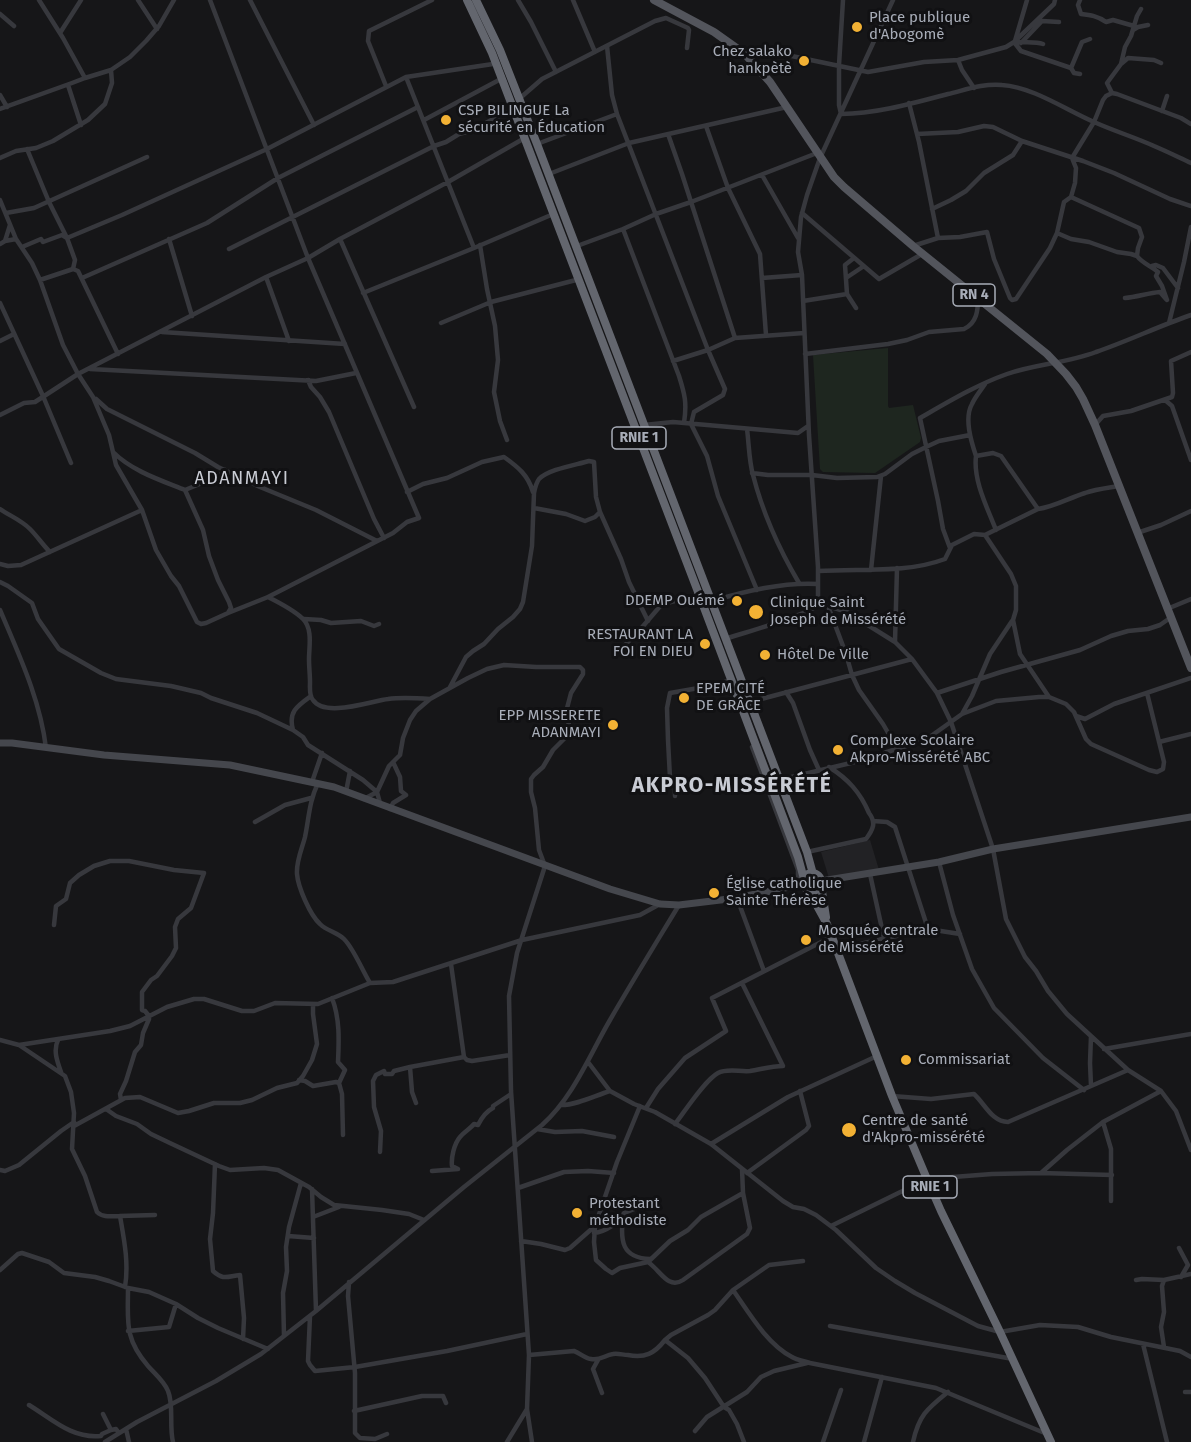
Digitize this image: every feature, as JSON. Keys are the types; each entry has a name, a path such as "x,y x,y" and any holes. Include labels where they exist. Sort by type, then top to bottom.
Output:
{"highway":[{"name":"RNIE 1","path":"465,0 492,53 699,597 750,702 807,852 813,874"},
{"name":"RNIE 1","path":"476,0 500,50 549,174 725,639 731,666 798,857 805,885 832,936 892,1096 927,1179 1049,1438"},
{"path":"809,874 813,874 817,875 821,883 816,890 805,885 809,874"},
{"name":"RNIE 1","path":"821,883 827,924"}],"main road":[{"name":"RN 4","path":"654,0 714,32 745,54 763,73 834,177 922,254 1035,344 1056,363 1076,387 1095,425 1170,618 1189,657 1191,668"},
{"path":"0,743 104,755 230,765 315,783 346,792 610,890 660,904 679,905 737,898 805,885"},
{"path":"821,883 939,862 993,849 1191,817"}],"street":[{"path":"39,0 85,78"},
{"path":"60,33 81,0"},
{"path":"138,0 157,29"},
{"path":"0,109 111,70 130,57 157,29 174,0"},
{"path":"0,200 16,239 40,280 63,345 93,396 109,435 116,465 142,510 156,550 171,576 180,586 197,622 206,623 268,597 393,533 407,522 419,518 308,258 210,0"},
{"path":"386,86 368,41 369,31 432,0"},
{"path":"465,0 523,139 699,597 798,870 796,880 785,883 782,888"},
{"path":"518,0 556,72"},
{"path":"573,0 595,52"},
{"path":"841,114 839,65 843,0"},
{"path":"725,639 814,609 818,605 802,275 798,252 802,213 819,155 841,114 893,0"},
{"path":"1027,0 1018,42 1021,51 1071,68 1080,74"},
{"path":"1018,42 1054,4 1055,0"},
{"path":"1080,0 1078,9 1081,14 1106,22 1113,20 1134,28 1148,25"},
{"path":"252,1 314,125"},
{"path":"1121,64 1125,47 1141,9"},
{"path":"0,14 14,26"},
{"path":"519,99 542,79 655,21 666,18 688,28 687,48"},
{"path":"745,54 748,50 763,50 874,72 893,66 958,60 1018,42 1042,21 1059,22"},
{"path":"1071,68 1082,42 1090,39"},
{"path":"1018,42 1043,44"},
{"path":"607,46 612,95 617,114 725,389 723,395 694,411 691,424 707,456 718,496 757,590"},
{"path":"1112,93 1107,83 1128,58 1154,60 1161,63"},
{"path":"958,60 974,88"},
{"path":"67,238 267,149 406,77 493,64"},
{"path":"0,158 16,151 36,148 81,125 105,104 112,83 111,70"},
{"path":"406,77 474,248"},
{"path":"424,120 499,80"},
{"path":"841,114 856,114 1001,84 1043,97 1094,122 1191,163"},
{"path":"68,85 81,125"},
{"path":"1072,158 1094,122 1102,100 1112,93 1181,118 1191,124"},
{"path":"0,95 7,107"},
{"path":"1162,111 1167,96"},
{"path":"909,103 938,238"},
{"path":"82,278 207,223 278,178 418,107"},
{"path":"549,174 629,143 787,107"},
{"path":"229,249 511,110"},
{"path":"537,144 617,114"},
{"path":"706,126 728,188 760,254 766,335"},
{"path":"917,134 958,132 984,126 993,128 1022,141 1114,173 1190,206"},
{"path":"668,134 735,338"},
{"path":"0,416 24,403 35,402 78,374 266,277 308,258 339,239 448,183 523,139"},
{"path":"932,209 951,201 966,191 984,173 1012,155 1022,141"},
{"path":"27,149 67,238 75,260 73,268"},
{"path":"577,246 656,214 819,155"},
{"path":"6,213 34,208 147,157"},
{"path":"913,246 938,238 987,232 994,259 1010,298 1016,299 1050,248 1057,233 1064,202 1071,196 1075,183 1076,168 1072,158"},
{"path":"762,175 799,240"},
{"path":"1071,196 1139,228 1142,237 1137,256 1140,261 1152,266 1158,272 1156,276 1167,300"},
{"path":"802,213 879,279 922,254"},
{"path":"363,293 551,214"},
{"path":"3,242 10,225"},
{"path":"1169,323 1191,227"},
{"path":"622,229 674,361 686,398 684,423"},
{"path":"1057,233 1071,239 1137,256"},
{"path":"22,247 41,239 43,242 62,235 67,238"},
{"path":"3,242 16,239"},
{"path":"169,239 192,316"},
{"path":"339,239 414,407"},
{"path":"480,245 495,326 498,360 494,392 507,440"},
{"path":"854,258 845,265 847,294 856,308"},
{"path":"846,278 864,266"},
{"path":"1152,266 1163,268 1178,288"},
{"path":"73,268 82,278 118,354"},
{"path":"40,280 73,268"},
{"path":"762,278 802,275"},
{"path":"266,277 289,341"},
{"path":"441,322 491,302 576,280"},
{"path":"1125,298 1160,292 1174,304"},
{"path":"803,302 847,294"},
{"path":"805,354 882,345 907,340 929,332 964,329 969,327 977,314 978,298"},
{"path":"0,303 71,463"},
{"path":"950,548 943,529 920,418 963,394 1015,372 1096,352 1191,315"},
{"path":"161,332 345,344"},
{"path":"674,361 735,338 804,333"},
{"path":"0,341 14,334"},
{"path":"1095,425 1104,416 1131,411 1168,399 1173,393 1171,361 1190,354"},
{"path":"88,369 316,381 356,373"},
{"path":"308,380 329,412 374,519 384,537"},
{"path":"985,384 969,411 970,435 981,490 996,530"},
{"path":"93,396 108,409 225,470 316,510 377,541"},
{"path":"1168,399 1191,459"},
{"path":"644,425 673,422 798,433 809,443"},
{"path":"798,433 808,426"},
{"path":"747,429 752,473 770,525 799,583"},
{"path":"752,473 837,478 881,476 912,454 939,441 970,435"},
{"path":"113,452 150,476 185,490 219,477 225,470"},
{"path":"976,456 993,453 1001,456 1038,509"},
{"path":"407,492 423,484 447,478 482,462 504,457 518,467 530,482 534,492"},
{"path":"449,689 466,657 484,644 520,609 532,546 534,492 538,480 555,471 593,461 596,497 600,512 621,559 628,582 648,621"},
{"path":"871,570 881,476"},
{"path":"818,571 871,570 932,563 946,557 952,545 974,534 985,535 1038,509 1086,493 1119,486"},
{"path":"185,490 203,530 209,556 229,602 231,608 228,613"},
{"path":"534,508 566,514 585,521 600,512"},
{"path":"0,509 30,528 50,552"},
{"path":"0,564 14,567 142,510"},
{"path":"1137,533 1191,512"},
{"path":"962,714 990,654 1013,621 1016,610 1016,586 1011,574 985,535"},
{"path":"895,642 897,568"},
{"path":"0,582 32,603 38,619 59,649 116,679 171,686 201,693 257,713 293,730 303,737 308,745 363,780 377,792 381,805"},
{"path":"710,602 757,590 799,583 818,584"},
{"path":"268,597 304,619 331,623 361,621 374,626 379,624"},
{"path":"617,653 662,604 699,597"},
{"path":"1167,609 1191,599"},
{"path":"818,605 847,612 895,642 912,659 937,693 951,722 993,849 1006,919 1025,957 1047,991 1067,1014 1128,1070 1161,1091 1176,1111 1188,1134 1191,1150"},
{"path":"828,606 859,690 898,750"},
{"path":"0,610 31,684 46,747"},
{"path":"937,693 1027,664 1080,651 1111,636 1154,627 1170,618"},
{"path":"304,619 310,638 310,696 313,702 321,706 342,708 388,699 430,699"},
{"path":"1013,621 1018,647 1049,697"},
{"path":"750,702 912,659"},
{"path":"364,799 377,792 389,766 400,754 410,720 416,711 430,699 487,669 504,665 580,667 583,670 584,674 571,693 566,712 569,725 568,735 553,750 531,779 539,850 545,866 517,953 509,996 511,1094 529,1355 527,1410 532,1442"},
{"path":"1082,728 1085,719 1114,704 1191,678"},
{"path":"675,796 675,786 670,778 668,740 667,708 670,693 728,681"},
{"path":"786,692 794,703 819,770"},
{"path":"779,780 898,750 931,736 962,714 996,701 1039,697 1049,697 1066,704 1076,716 1086,739 1091,744 1149,771 1157,772 1163,769 1164,762 1148,693"},
{"path":"293,730 291,722 294,711 310,696"},
{"path":"1076,716 1085,719"},
{"path":"1159,741 1191,734"},
{"path":"322,753 311,798 305,838 298,860 297,874 315,918 326,929 346,941 370,983"},
{"path":"390,809 393,803 406,795 402,791 400,777 393,762"},
{"path":"807,852 866,838 871,833 873,820 864,800 852,784 829,767"},
{"path":"346,792 350,771"},
{"path":"255,822 285,805 311,798"},
{"path":"873,820 887,822 895,827 928,929"},
{"path":"54,925 56,906 66,899 70,883 94,866 110,861 129,861 204,873 191,908 178,919 175,927 176,948 172,956 158,976 151,980 142,992 142,1010 149,1016"},
{"path":"939,862 953,915 972,969 994,1008 1043,1058 1084,1090"},
{"path":"870,874 884,938"},
{"path":"737,898 764,971"},
{"path":"19,1045 130,1026 167,1007 194,999 204,999 242,1011 254,1011 275,1003 318,1004 370,983 393,982 522,940 640,915 660,904"},
{"path":"105,1442 216,1381 268,1349 553,1115 588,1062 609,1022 679,905"},
{"path":"836,949 928,929 960,934"},
{"path":"646,1108 658,1089 685,1058 726,1031 712,998 832,936"},
{"path":"451,964 464,1057"},
{"path":"675,1124 718,1072 747,1072 772,1066 783,1066 742,983"},
{"path":"332,998 337,1010 338,1062 345,1070 339,1083 342,1094 343,1135"},
{"path":"0,1170 5,1171 19,1165 61,1131 125,1098 140,1097 178,1113 214,1103 240,1103 277,1089 292,1086 299,1080 312,1060 317,1044 313,1004"},
{"path":"121,1100 120,1094 135,1052 141,1045 149,1016"},
{"path":"1104,1049 1191,1034"},
{"path":"1091,1036 1091,1086"},
{"path":"0,1040 19,1045 65,1076 68,1081 74,1113 72,1149 85,1176 97,1212 105,1216 155,1215"},
{"path":"58,1040 56,1059 62,1074"},
{"path":"380,1152 381,1131 374,1107 373,1081 376,1075 384,1071 388,1075 394,1071 464,1057 472,1061 510,1055"},
{"path":"711,1144 800,1091 877,1056"},
{"path":"588,1062 610,1091 711,1144 783,1201 816,1215 831,1226 876,1268 895,1281 978,1326 1000,1332 1040,1325 1072,1327 1180,1351 1191,1357"},
{"path":"410,1068 413,1098 416,1103"},
{"path":"892,1096 931,1099 974,1094 998,1120 1008,1122 1128,1070"},
{"path":"299,1080 313,1086 339,1083"},
{"path":"561,1105 577,1103 610,1091"},
{"path":"747,1173 809,1126 800,1091"},
{"path":"1041,1173 1103,1122 1161,1091"},
{"path":"432,1171 458,1169 452,1166 451,1160 460,1137 474,1124 478,1125 489,1110 511,1094"},
{"path":"640,1106 595,1226 596,1260 610,1272 649,1260 701,1217 743,1193"},
{"path":"106,1109 116,1116 137,1124 151,1134 230,1170 272,1169 286,1173 327,1201 341,1206 409,1214 424,1220"},
{"path":"1103,1122 1111,1149 1111,1201"},
{"path":"537,1129 555,1132 582,1131 614,1137"},
{"path":"215,1164 210,1239 213,1271 215,1274 228,1278 240,1275 244,1318 243,1340"},
{"path":"645,1205 624,1213 621,1226 624,1246 634,1257 649,1260 670,1282 677,1284 749,1231 742,1169"},
{"path":"518,1188 564,1172 614,1173"},
{"path":"831,1226 927,1179 992,1174 1112,1175"},
{"path":"284,1336 283,1293 287,1271 286,1247 301,1183"},
{"path":"312,1189 316,1311"},
{"path":"314,1217 341,1206"},
{"path":"120,1216 127,1268 128,1331 138,1353 163,1382 170,1395 173,1442"},
{"path":"594,1233 600,1233 623,1217"},
{"path":"521,1241 565,1250 595,1226"},
{"path":"288,1236 314,1238"},
{"path":"1179,1248 1188,1265 1181,1277"},
{"path":"0,1270 18,1254 22,1254 49,1262 64,1273 95,1277 149,1292 243,1340 268,1349"},
{"path":"586,1359 598,1360 616,1353 643,1356 654,1351 670,1335 708,1315 733,1290 769,1265 803,1261"},
{"path":"1136,1280 1164,1280 1191,1274"},
{"path":"1164,1280 1162,1286 1164,1312 1161,1327 1164,1347"},
{"path":"349,1282 348,1296 355,1367 355,1433 360,1438 375,1439 387,1434"},
{"path":"733,1290 758,1326 792,1357 810,1363 936,1388 1049,1438"},
{"path":"128,1331 169,1327 176,1304"},
{"path":"310,1316 308,1353 310,1365 315,1371 355,1367 447,1351 527,1334"},
{"path":"830,1326 1013,1359"},
{"path":"665,1340 688,1358 705,1378 736,1424 744,1442"},
{"path":"1143,1344 1167,1442"},
{"path":"529,1355 574,1350 586,1359 593,1369 602,1393"},
{"path":"788,1368 792,1357"},
{"path":"593,1369 598,1360"},
{"path":"695,1431 707,1417 726,1408 747,1392 761,1377 774,1371 810,1363"},
{"path":"864,1442 882,1377"},
{"path":"823,1442 841,1390"},
{"path":"913,1442 922,1416 948,1392"},
{"path":"1185,1392 1191,1392"},
{"path":"354,1411 422,1396 443,1396 446,1403"},
{"path":"29,1405 72,1432 91,1437 116,1429 119,1433"},
{"path":"507,1442 527,1410"},
{"path":"103,1414 111,1430"},
{"path":"126,1429 129,1442"}],"shaded area":[{"path":"888,348 888,406 889,408 913,405 920,442 875,473 823,472 820,469 813,355"},
{"path":"870,840 879,870 829,878 821,852"}],"place":[{"name":"Place publique d'Abogomè","path":"857,27"},
{"name":"Chez salako hankpètè","path":"804,61"},
{"name":"CSP BILINGUE La sécurité en Éducation","path":"446,120"},
{"name":"DDEMP Ouémé","path":"737,601"},
{"name":"Clinique Saint Joseph de Missérété","path":"756,612"},
{"name":"RESTAURANT LA FOI EN DIEU","path":"705,644"},
{"name":"Hôtel De Ville","path":"765,655"},
{"name":"EPEM CITÉ DE GRÂCE","path":"684,698"},
{"name":"EPP MISSERETE ADANMAYI","path":"613,725"},
{"name":"Complexe Scolaire Akpro-Missérété ABC","path":"838,750"},
{"name":"Église catholique Sainte Thérèse","path":"714,893"},
{"name":"Mosquée centrale de Missérété","path":"806,940"},
{"name":"Commissariat","path":"906,1060"},
{"name":"Centre de santé d'Akpro-missérété","path":"849,1130"},
{"name":"Protestant méthodiste","path":"577,1213"}],"district":[{"name":"ADANMAYI","path":"242,479"},
{"name":"AKPRO-MISSÉRÉTÉ","path":"732,786"}]}
